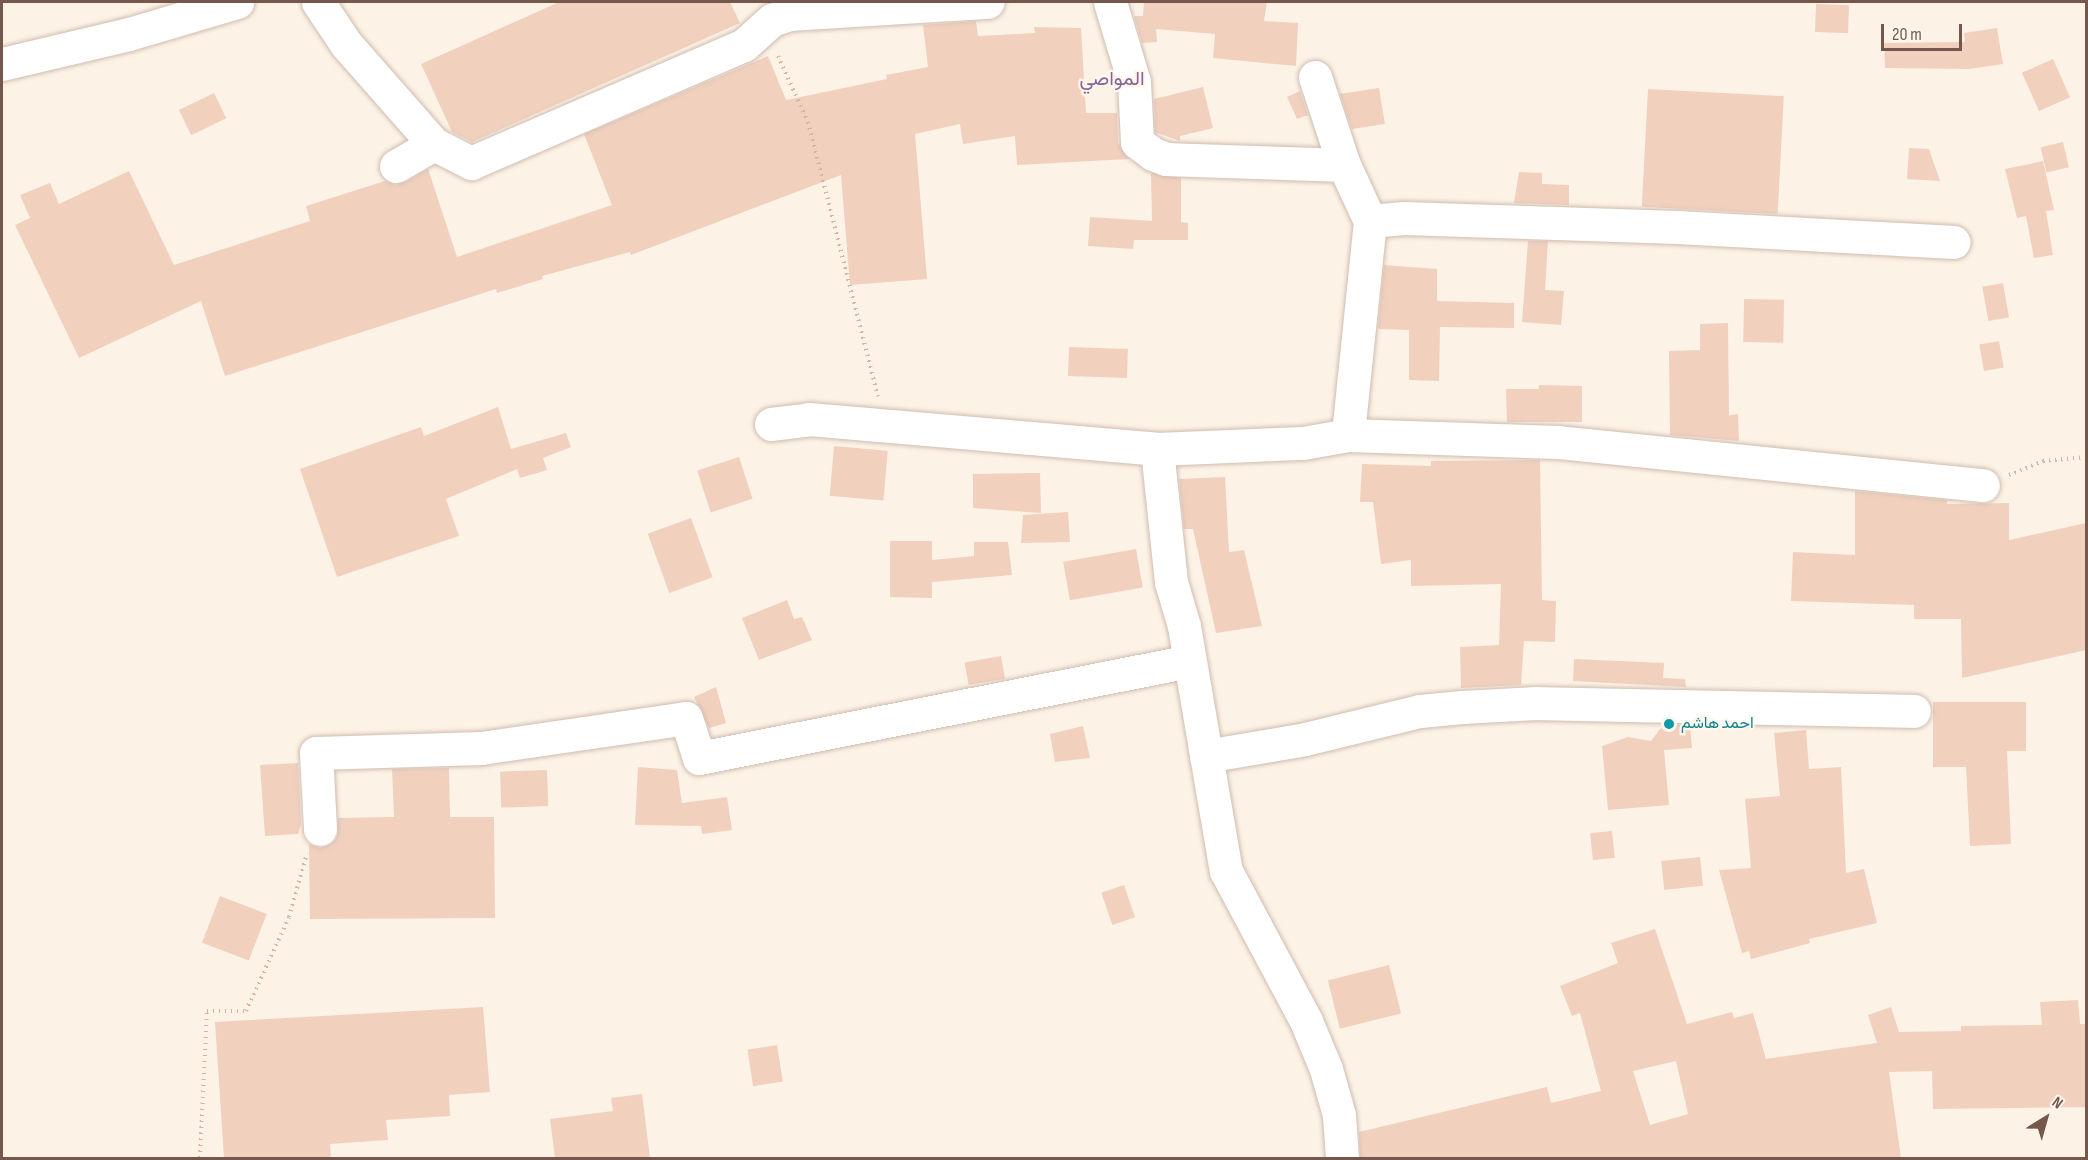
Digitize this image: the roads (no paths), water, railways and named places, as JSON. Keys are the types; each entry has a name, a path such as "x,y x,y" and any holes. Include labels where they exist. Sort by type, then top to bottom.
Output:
{"street":[{"path":"2,64 129,34 237,2"},
{"path":"318,2 346,44 434,144 471,163 744,45 772,20 789,14 988,2"},
{"path":"1110,2 1134,82 1137,142 1153,154 1167,159 1344,165"},
{"path":"1315,77 1344,165 1370,220 1348,435"},
{"path":"396,166 434,144"},
{"path":"1370,220 1404,218 1677,226 1954,242"},
{"path":"771,424 808,419 885,429 1157,450 1304,443 1348,435 1558,442 1983,485"},
{"path":"1157,450 1171,582 1184,626 1227,871 1306,1021 1326,1069 1339,1114 1342,1158"},
{"path":"320,829 316,753 481,748 686,718 699,759 1190,661"},
{"path":"1206,756 1305,738 1420,711 1462,707 1536,703 1914,711"}],"place":[{"name":"احمد هاشم","path":"1669,724"}],"district":[{"name":"المواصي","path":"1112,79"}]}
